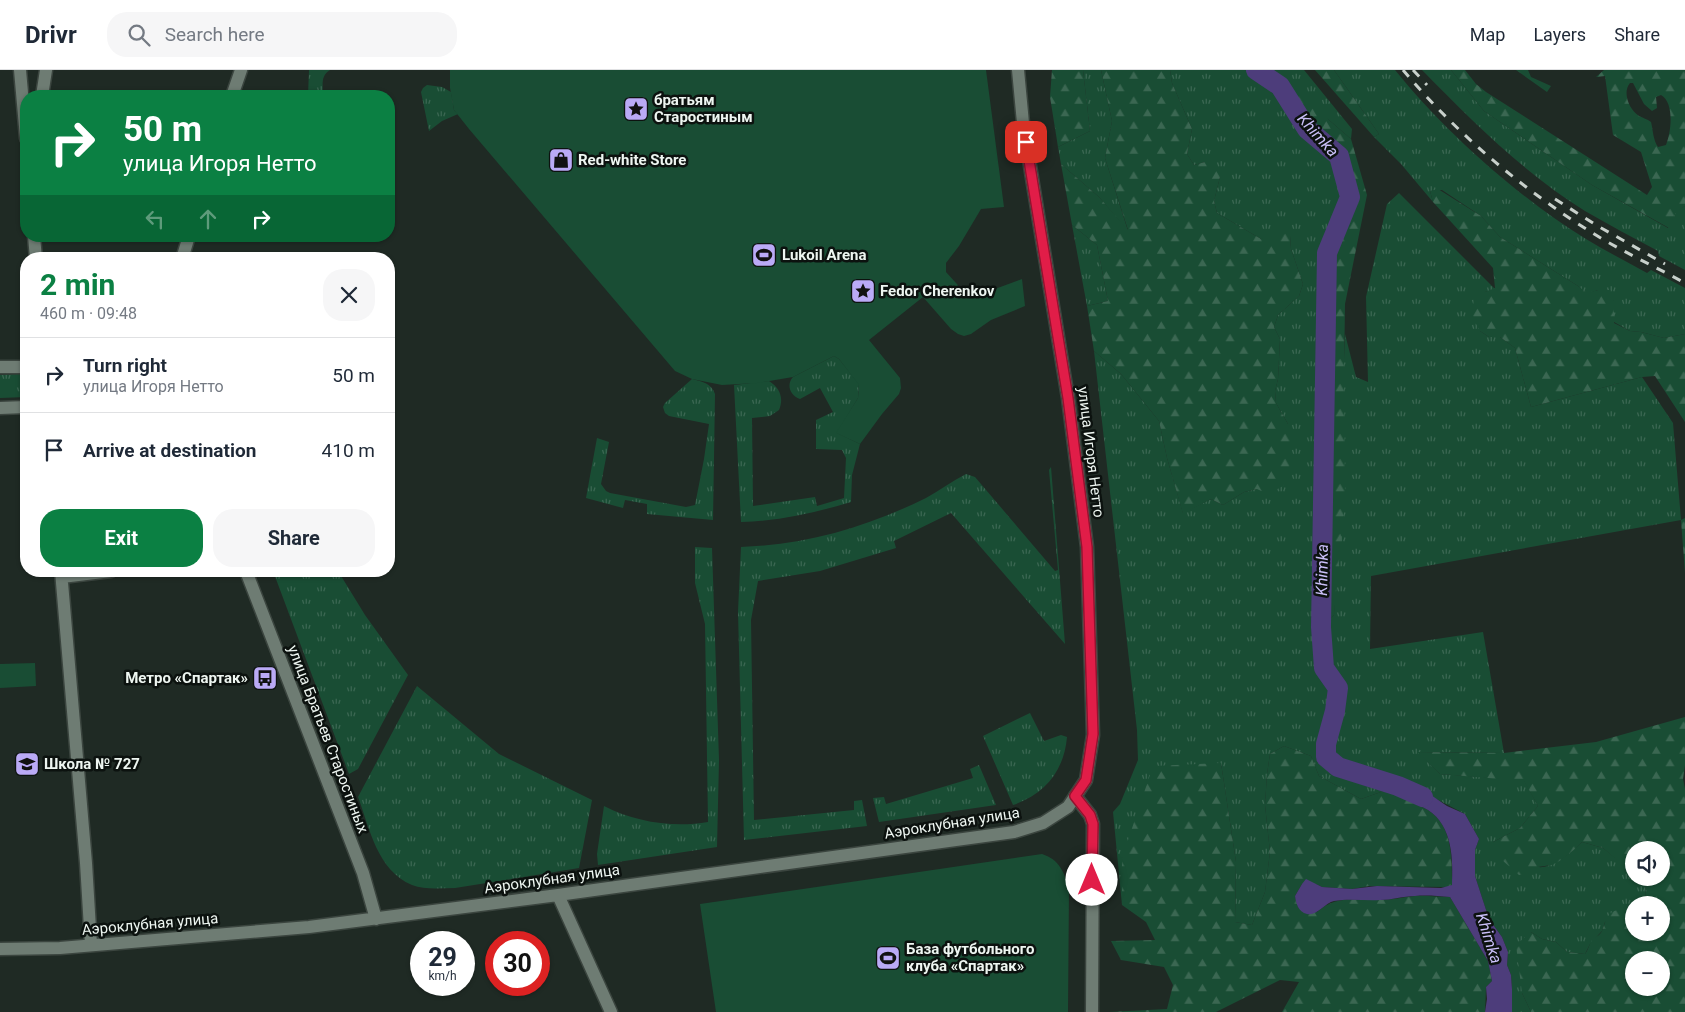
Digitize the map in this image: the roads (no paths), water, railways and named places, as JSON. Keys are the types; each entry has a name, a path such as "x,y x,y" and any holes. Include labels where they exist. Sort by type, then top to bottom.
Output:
{"street":[{"path":"20,70 22,90"},
{"path":"43,90 46,70"},
{"path":"234,90 240,70"},
{"name":"улица Игоря Нетто","path":"1018,70 1023,123 1068,398 1087,547 1093,734 1086,780"},
{"path":"0,367 20,367"},
{"path":"0,408 20,407"},
{"path":"61,577 86,863 91,945"},
{"name":"улица Братьев Старостиных","path":"248,577 363,873 376,919"},
{"name":"Аэроклубная улица","path":"0,949 60,948 309,927 558,895 1014,832 1043,823 1068,807 1086,780"},
{"path":"1075,796 1090,815 1093,824 1092,1012"},
{"path":"558,895 611,1012"}],"water":[{"path":"1398,786 1431,795 1447,806 1465,814 1479,839 1475,850 1475,876 1489,919 1502,937 1508,952 1507,965 1511,975 1512,1012 1485,1012 1486,987 1492,981 1488,961 1450,897 1419,896 1384,900 1340,900 1331,902 1311,914 1304,913 1298,907 1295,896 1306,879 1322,887 1352,889 1377,886 1441,888 1452,885 1450,844 1447,834 1436,817 1428,810 1398,794"}],"waterway":[{"name":"Khimka","path":"1256,70 1280,86 1307,129 1339,156 1350,197 1327,253 1321,627 1324,668 1338,688 1335,711 1326,744 1326,757 1338,767 1398,786 1423,797"}],"railway":[{"path":"1403,70 1467,137 1540,197 1602,239 1685,283"},
{"path":"1413,70 1427,85"},
{"path":"1555,199 1596,225 1665,264"}],"place":[{"name":"братьям Старостиным","path":"636,109"},
{"name":"Red-white Store","path":"561,160"},
{"name":"Lukoil Arena","path":"764,255"},
{"name":"Fedor Cherenkov","path":"863,291"},
{"name":"Метро «Спартак»","path":"265,678"},
{"name":"Школа № 727","path":"27,764"},
{"name":"База футбольного клуба «Спартак»","path":"888,958"}]}
